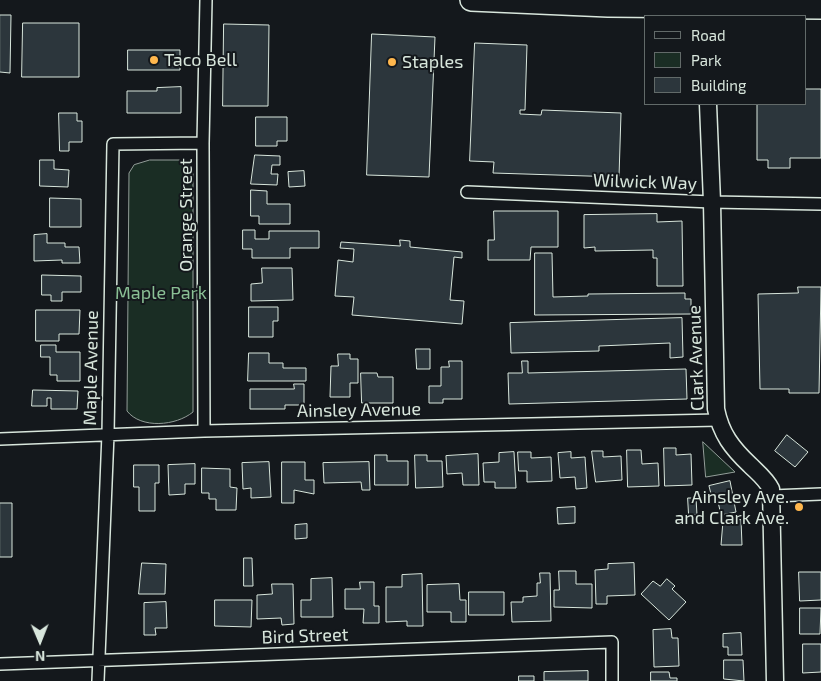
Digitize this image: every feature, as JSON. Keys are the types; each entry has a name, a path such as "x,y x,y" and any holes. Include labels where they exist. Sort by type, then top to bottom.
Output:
{"highway":[{"path":"470,0 608,6 821,8"}],"street":[{"name":"Orange Street","path":"204,431 203,143 206,0"},
{"name":"Clark Avenue","path":"708,105 712,202 714,397 718,420 727,441 768,484 772,496 775,681"},
{"name":"Maple Avenue","path":"98,681 108,434 113,144 203,143"},
{"name":"Wilwick Way","path":"467,192 712,202 821,204"},
{"name":"Ainsley Avenue","path":"0,439 204,431 718,420"},
{"path":"772,496 821,494"},
{"name":"Bird Street","path":"0,664 612,642 612,681"}],"green space":[{"name":"Maple Park","path":"150,160 179,160 190,166 193,174 193,412 186,417 159,424 141,421 127,411 129,173 134,165"},
{"path":"703,442 735,472 706,477"}],"building":[{"path":"0,15 11,15 10,73 0,72"},
{"path":"23,23 79,23 79,77 22,77"},
{"path":"224,24 269,25 268,106 223,106"},
{"path":"372,34 435,37 429,177 367,175"},
{"path":"475,43 527,45 525,110 520,110 520,114 541,115 542,110 621,113 619,177 493,173 494,162 470,161"},
{"name":"Taco Bell","path":"128,50 180,50 180,70 128,70"},
{"path":"181,87 181,113 127,113 127,91 157,91 157,88"},
{"path":"806,89 821,89 821,158 790,158 790,168 768,168 768,160 757,160 757,105 806,105"},
{"path":"59,113 77,113 77,121 82,121 82,142 69,142 69,151 60,151"},
{"path":"256,117 287,117 287,141 277,141 277,146 256,146"},
{"path":"255,155 280,156 280,165 272,165 271,174 278,174 277,185 251,184"},
{"path":"40,160 54,160 54,169 69,170 68,187 40,186"},
{"path":"304,171 305,186 289,187 288,172"},
{"path":"251,190 267,191 267,204 290,204 290,224 259,224 259,216 251,216"},
{"path":"50,198 81,199 81,227 50,227"},
{"path":"494,211 558,211 558,247 531,247 530,260 488,260 488,240 494,240"},
{"path":"657,214 657,222 682,221 683,286 657,286 657,258 653,258 653,250 595,251 595,247 584,248 584,215"},
{"path":"243,230 255,230 255,239 269,239 269,231 319,231 319,248 290,248 290,258 252,258 252,249 243,249"},
{"path":"47,234 47,243 65,243 65,247 79,247 80,263 62,263 62,260 34,261 34,235"},
{"path":"400,240 410,241 410,247 462,252 462,258 454,257 450,300 464,301 462,324 352,315 354,297 335,296 338,260 353,262 354,249 340,248 341,242 400,246"},
{"path":"535,253 552,253 553,297 588,296 588,294 685,293 685,299 691,299 691,314 535,315"},
{"path":"262,268 292,268 293,300 251,301 251,284 262,283"},
{"path":"42,275 81,276 81,292 62,292 62,301 51,301 51,295 42,295"},
{"path":"798,287 821,287 819,393 789,393 789,389 760,389 758,294 798,293"},
{"path":"249,307 278,307 278,321 273,321 273,337 249,337"},
{"path":"36,310 80,310 79,334 59,334 59,341 36,341"},
{"path":"682,318 683,357 670,358 670,343 599,346 599,351 511,353 510,323"},
{"path":"41,345 56,345 56,352 80,352 80,381 57,381 57,375 50,375 50,357 41,357"},
{"path":"416,349 430,349 430,369 417,369"},
{"path":"249,353 269,353 269,363 283,363 283,368 306,368 306,381 248,381"},
{"path":"338,354 350,354 350,359 358,359 358,383 350,383 350,397 330,397 331,366 338,366"},
{"path":"449,361 462,361 462,399 443,399 443,403 429,403 429,386 441,386 441,367 449,367"},
{"path":"522,361 528,361 528,373 686,369 687,399 509,404 508,373 522,373"},
{"path":"361,373 377,373 378,377 393,377 393,403 362,403"},
{"path":"294,384 304,384 304,405 285,405 285,409 250,409 250,389 294,389"},
{"path":"33,390 78,391 77,409 51,409 51,398 47,398 47,406 32,406"},
{"path":"787,435 808,452 795,467 775,451"},
{"path":"664,448 676,448 676,455 691,454 692,485 665,486"},
{"path":"627,450 641,450 642,464 658,463 659,486 628,487"},
{"path":"592,451 603,451 603,457 621,456 622,480 596,482"},
{"path":"514,452 516,488 495,488 495,482 484,482 483,463 499,462 499,453"},
{"path":"518,452 531,452 531,458 551,457 552,481 527,482 527,471 519,471"},
{"path":"571,452 571,458 585,457 587,488 576,489 575,477 560,478 558,453"},
{"path":"478,454 479,485 463,485 462,473 447,474 446,456"},
{"path":"375,455 387,455 387,461 408,461 408,485 375,485"},
{"path":"415,455 427,455 427,461 442,461 443,487 416,488"},
{"path":"269,462 271,497 251,498 251,488 243,489 242,463"},
{"path":"282,462 305,462 305,480 314,480 314,494 294,490 294,503 282,503"},
{"path":"369,462 370,490 362,490 361,482 324,483 323,463"},
{"path":"195,464 195,484 185,484 185,494 169,495 168,465"},
{"path":"134,465 159,465 159,483 155,483 155,511 139,511 139,487 134,487"},
{"path":"202,468 230,469 230,487 237,488 236,510 216,510 216,499 209,499 209,493 202,493"},
{"path":"730,481 736,512 721,515 716,493 711,494 709,486"},
{"path":"688,498 696,498 697,515 689,515"},
{"path":"0,503 12,503 12,557 0,557"},
{"path":"575,507 575,523 558,524 557,508"},
{"path":"741,520 742,545 721,545 723,521"},
{"path":"307,524 307,538 295,539 295,525"},
{"path":"244,558 252,558 253,586 244,586"},
{"path":"142,563 166,564 165,594 139,594"},
{"path":"634,563 635,595 607,596 607,604 596,604 595,570 608,569 608,564"},
{"path":"559,571 576,571 576,584 592,584 592,608 554,607 554,590 559,590"},
{"path":"799,572 821,572 821,600 800,601"},
{"path":"540,573 550,573 551,621 512,622 511,602 523,602 523,597 537,596 537,583 540,583"},
{"path":"422,574 423,626 407,626 407,621 386,622 386,587 402,587 402,575"},
{"path":"332,578 333,617 301,617 301,600 311,600 311,579"},
{"path":"667,579 675,586 672,589 686,602 669,620 641,594 653,581 660,586"},
{"path":"360,582 374,582 374,606 379,606 379,623 363,623 364,609 345,609 345,589 360,589"},
{"path":"272,584 293,584 294,624 282,625 281,618 257,619 257,595 272,594"},
{"path":"459,584 460,600 466,600 466,622 451,622 451,612 427,612 427,585"},
{"path":"469,592 504,592 504,615 469,615"},
{"path":"215,600 252,600 251,627 215,626"},
{"path":"166,602 167,628 155,628 156,635 144,635 144,603"},
{"path":"800,608 821,608 820,634 800,634"},
{"path":"671,629 672,638 678,638 679,666 654,667 653,630"},
{"path":"741,633 742,655 728,655 728,647 723,647 723,634"},
{"path":"803,644 821,644 821,672 803,673"},
{"path":"724,660 743,660 744,681 724,679"},
{"path":"588,671 588,681 544,681 544,672"},
{"path":"651,672 669,672 670,678 677,678 677,681 651,681"},
{"path":"519,676 534,676 534,681 519,681"}],"place":[{"name":"Taco Bell","path":"154,60"},
{"name":"Staples","path":"392,62"},
{"name":"Ainsley Ave. and Clark Ave.","path":"799,507"}]}
